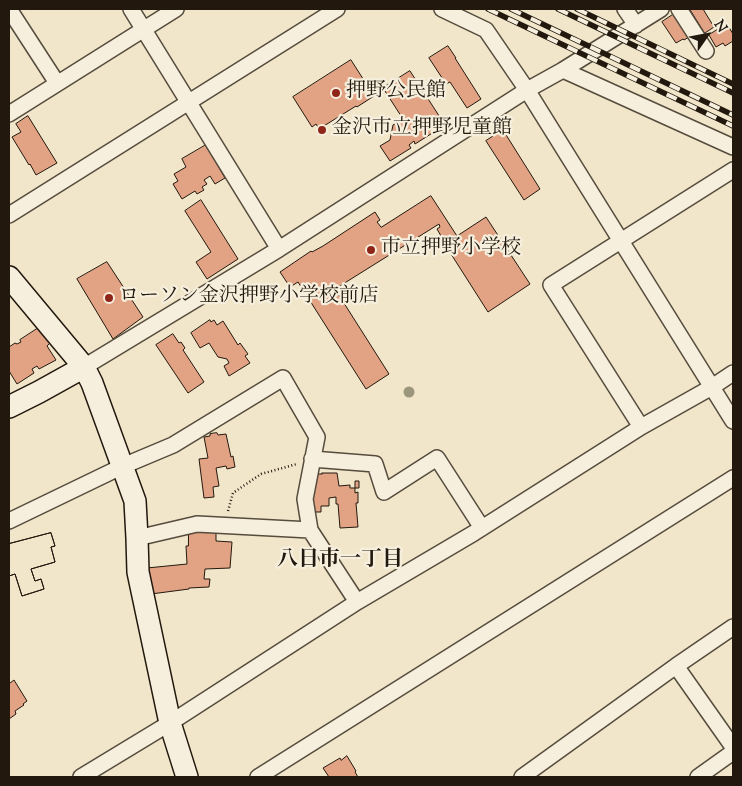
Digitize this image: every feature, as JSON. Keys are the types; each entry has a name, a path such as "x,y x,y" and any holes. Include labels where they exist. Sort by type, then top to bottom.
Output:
{"main road":[{"path":"9,277 84,367 92,383 123,466 135,501 138,572 170,722 187,777"},
{"path":"9,406 46,389 84,367"}],"street":[{"path":"131,9 279,248"},
{"path":"9,114 176,9"},
{"path":"9,215 337,9"},
{"path":"442,9 486,30 527,90 733,421"},
{"path":"625,9 636,25"},
{"path":"84,367 279,248 527,90 563,70 661,9"},
{"path":"679,9 706,52"},
{"path":"10,10 57,83"},
{"path":"563,70 733,147"},
{"path":"641,427 551,285 733,170"},
{"path":"81,777 357,602 482,528 641,427 733,373"},
{"path":"9,521 123,466 173,446 283,378 316,437 305,499 310,530 357,602"},
{"path":"312,459 375,464 384,492 437,458 482,528"},
{"path":"267,775 733,478"},
{"path":"137,538 197,524 310,530"},
{"path":"522,777 733,627"},
{"path":"676,666 733,747"},
{"path":"698,777 733,752"}],"path":[{"path":"224,526 233,493 261,474 312,459"}],"building":[{"path":"690,9 703,9 714,27 705,33"},
{"path":"674,14 689,37 676,43 662,22"},
{"path":"727,24 733,34 733,41 725,46 723,43 716,47 709,35"},
{"path":"448,46 481,99 467,108 450,82 446,84 429,58"},
{"path":"351,60 374,96 319,129 316,124 312,127 293,97"},
{"path":"410,71 445,125 415,144 414,141 409,145 411,148 390,161 380,146 390,140 393,125 403,119 383,88"},
{"path":"28,116 57,163 36,175 12,137 21,132 16,124"},
{"path":"503,130 540,189 524,200 486,141"},
{"path":"206,145 225,178 215,184 210,176 204,180 207,184 202,187 204,190 197,194 195,191 182,199 173,184 178,181 174,174 186,167 182,159"},
{"path":"431,196 457,236 486,217 530,284 488,312 444,243 437,229 440,227 439,224 335,289 389,374 366,389 298,282 290,287 280,272 375,212 380,220 377,222 381,227"},
{"path":"201,200 238,259 207,279 196,262 211,252 185,211"},
{"name":"ローソン金沢押野小学校前店","path":"107,262 143,317 113,339 77,279"},
{"path":"210,320 211,322 214,320 217,325 223,321 238,345 240,343 248,354 245,356 250,363 229,376 224,366 229,363 227,359 218,357 209,343 200,348 191,333"},
{"path":"40,327 50,343 47,346 56,360 39,369 37,366 32,369 34,373 17,384 9,371 9,347 21,342 20,340"},
{"path":"173,334 185,348 183,350 204,382 188,393 156,345"},
{"path":"217,433 218,435 226,434 235,467 227,469 226,466 216,468 219,486 213,487 214,497 204,498 199,459 208,458 204,437"},
{"path":"337,473 339,486 350,485 350,488 355,488 355,493 358,492 358,503 356,503 358,527 340,528 336,497 329,498 329,506 321,506 321,512 311,512 310,490 315,474"},
{"path":"355,481 359,481 359,488 355,488"},
{"path":"189,526 216,526 216,541 232,542 230,568 205,569 204,579 210,579 209,587 151,594 147,568 187,564 186,546 188,546"},
{"path":"51,533 55,546 51,547 55,562 31,569 35,581 41,579 44,589 22,596 15,574 9,576 9,544"},
{"path":"51,533 55,546 51,547 55,562 31,569 35,581 41,579 44,589 22,596 15,574 9,576 9,544"},
{"path":"9,680 10,683 14,680 27,701 9,719"},
{"path":"347,756 358,777 329,777 323,768"}],"railway":[{"path":"488,9 733,126"},
{"path":"511,9 733,115"},
{"path":"558,9 733,93"},
{"path":"577,9 733,84"}],"place":[{"name":"押野公民館","path":"336,93"},
{"name":"金沢市立押野児童館","path":"322,130"},
{"name":"市立押野小学校","path":"371,250"},
{"name":"ローソン金沢押野小学校前店","path":"109,298"}],"district":[{"name":"八日市一丁目","path":"340,561"}]}
